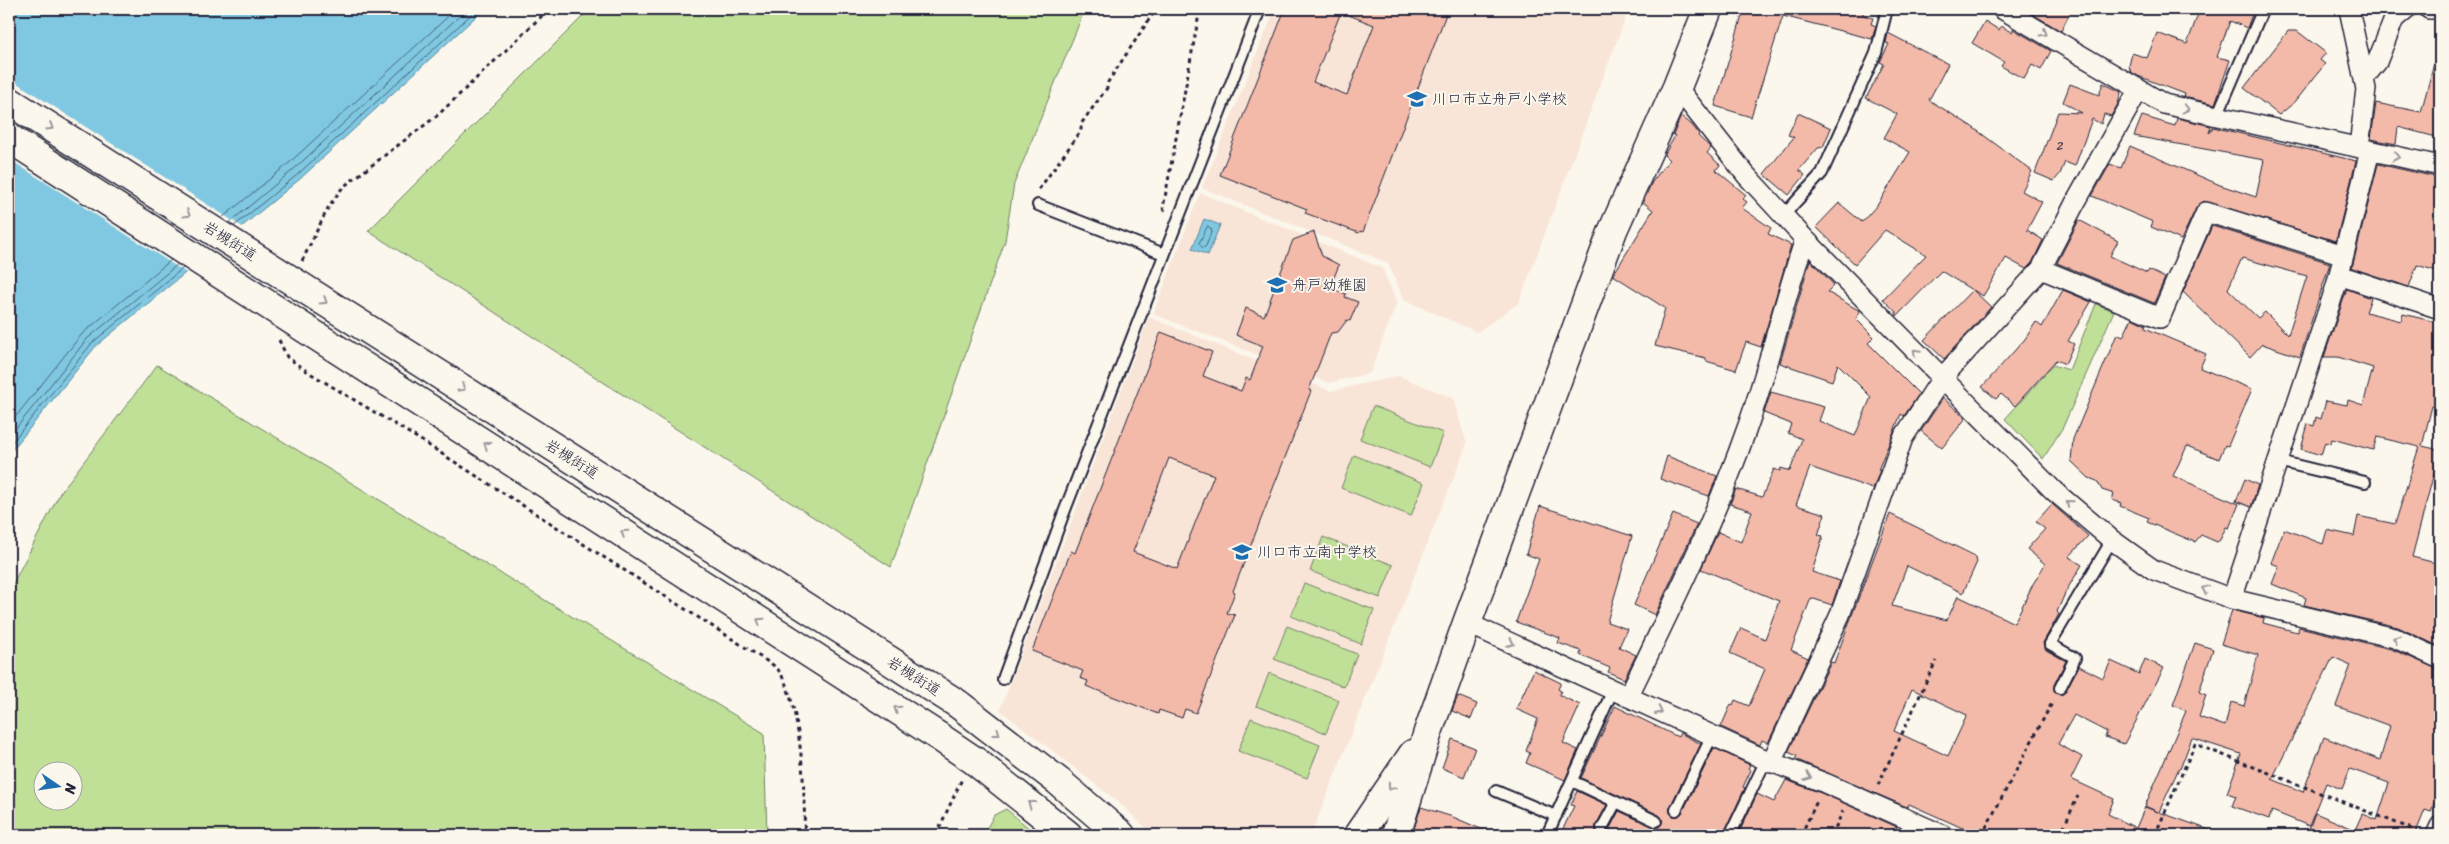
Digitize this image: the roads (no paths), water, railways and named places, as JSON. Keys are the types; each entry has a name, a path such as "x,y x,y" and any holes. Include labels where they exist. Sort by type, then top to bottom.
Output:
{"main road":[{"path":"1396,835 1428,732 1467,623 1613,230 1677,87 1708,9"},
{"name":"岩槻街道","path":"9,101 958,704 1058,781 1121,835"},
{"path":"9,138 938,736 991,773 1068,835"},
{"path":"1358,835 1428,732"}],"street":[{"path":"2002,9 2164,104 2440,166"},
{"path":"2232,599 2344,256 2364,149 2366,89 2349,9"},
{"path":"2364,78 2378,62 2394,19 2406,9"},
{"path":"2429,9 2440,10"},
{"path":"1677,87 1746,175 1805,239 2054,491 2112,540 2154,570 2232,599 2395,638 2439,655"},
{"path":"1769,762 1840,615 1904,438 1942,378 2041,269 2074,205 2139,89"},
{"path":"2041,269 2160,318 2206,212 2344,256"},
{"path":"1621,694 1688,574 1747,430 1787,291 1805,239"},
{"path":"2339,275 2440,310"},
{"path":"1467,623 1769,762 1825,783 1943,835"},
{"path":"2427,833 2440,826"}],"lane":[{"path":"1003,679 1164,254 1260,9"},
{"path":"1783,216 1822,173 1876,53 1887,9"},
{"path":"2218,116 2263,9"},
{"path":"1038,205 1164,254"},
{"path":"2278,461 2365,482"},
{"path":"2060,688 2075,658 2050,644 2112,540"},
{"path":"1548,835 1572,781 1621,694"},
{"path":"1676,810 1712,736"},
{"path":"1730,835 1769,762"},
{"path":"1572,781 1656,821"},
{"path":"1496,791 1556,816"},
{"path":"1602,828 1616,802"}],"water":[{"path":"9,9 484,9 300,179 96,346 9,454"},
{"path":"1204,219 1220,225 1208,255 1192,249"}],"place":[{"name":"川口市立舟戸小学校","path":"1417,99"},
{"name":"舟戸幼稚園","path":"1277,285"},
{"name":"川口市立南中学校","path":"1242,552"}]}
